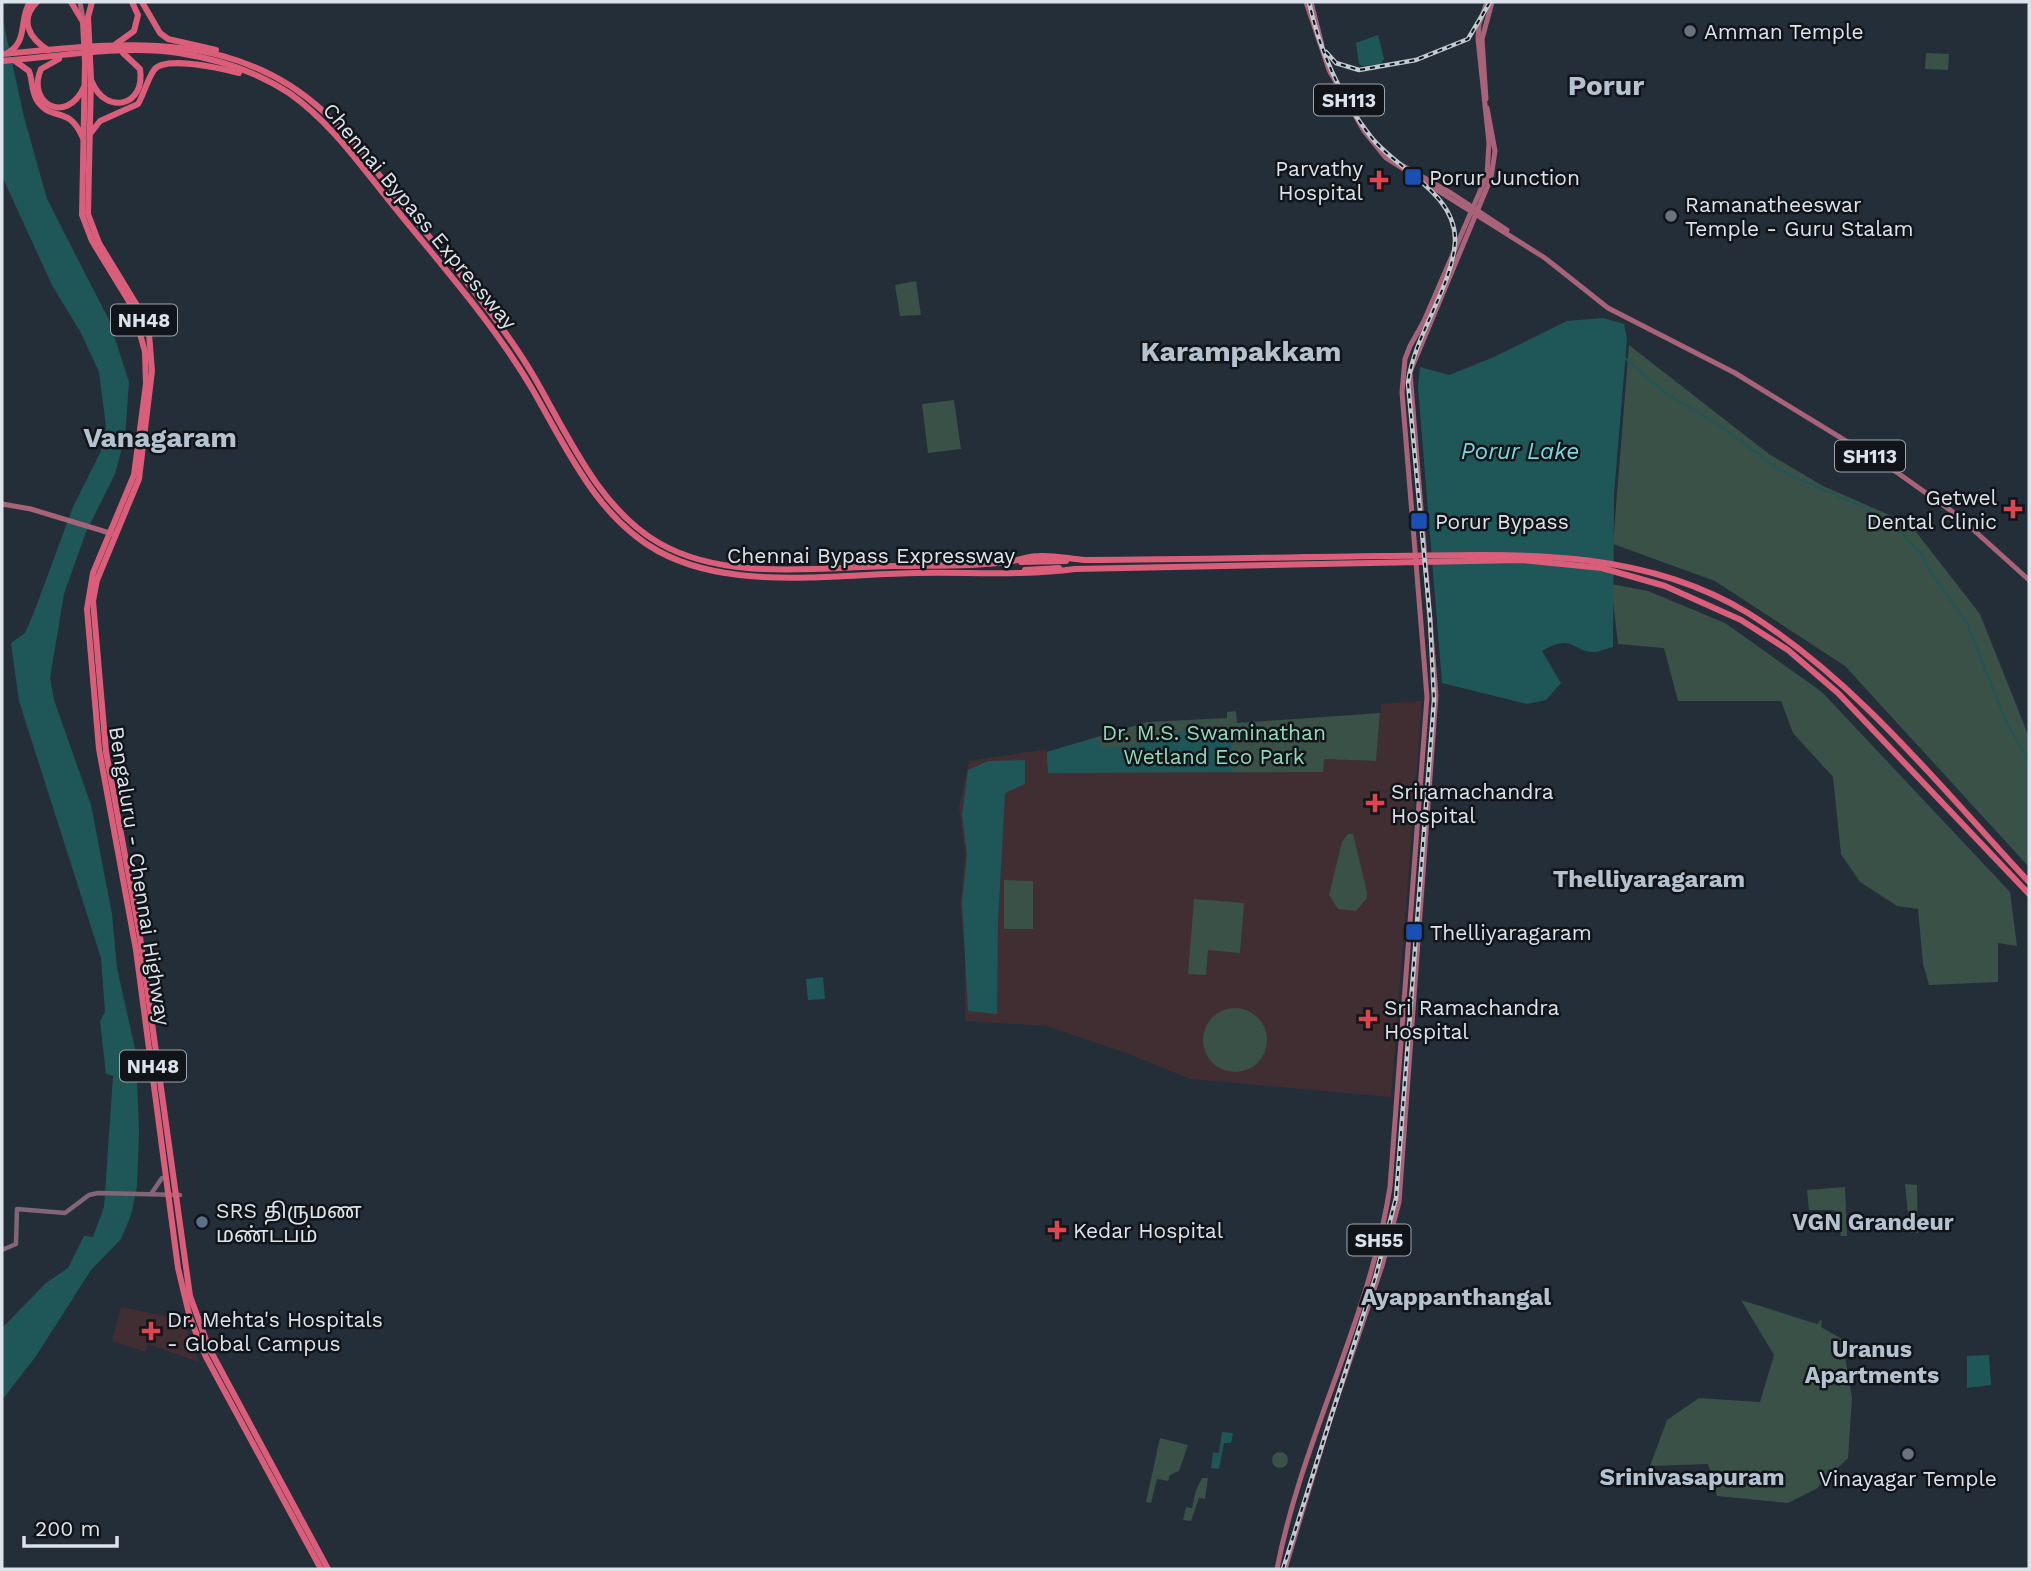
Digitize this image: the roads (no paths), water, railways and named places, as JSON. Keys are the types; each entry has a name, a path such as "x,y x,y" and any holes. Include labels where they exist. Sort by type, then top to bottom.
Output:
{"highway":[{"path":"3,57 19,43 24,11 30,2"},
{"path":"37,2 29,15 28,29 36,42 48,50"},
{"path":"71,2 85,20"},
{"path":"89,2 85,20 88,81 106,101 122,103 134,96 140,86 140,69 121,51"},
{"path":"114,44 134,31 138,15 132,2"},
{"path":"142,2 160,33 168,38 220,51 231,57"},
{"path":"3,57 114,44 144,48"},
{"name":"Chennai Bypass Expressway","path":"144,48 163,44 231,57 292,87 323,111 481,300 515,346 587,467 622,514 659,543 715,563 779,568 1083,560"},
{"path":"3,57 75,55 144,48"},
{"name":"Chennai Bypass Expressway","path":"144,48 189,55 261,78 289,93 317,115 507,349 580,470 617,520 657,551 684,563 741,576 1013,573 1079,569"},
{"path":"75,55 48,63 41,69 37,82 38,92 47,103 58,108 71,107 88,81"},
{"path":"3,57 16,61 29,71 33,93 40,105 64,114 89,138 100,121 138,104 155,68 160,64 173,62 261,78"},
{"name":"NH48","path":"88,81 86,190 90,223 141,312 152,357 142,467 113,535"},
{"name":"NH48","path":"89,138 79,166 84,224 132,308 145,352 146,384 136,463 113,535"},
{"name":"Bengaluru - Chennai Highway","path":"113,535 88,590 87,622 99,749 136,950 187,1284 203,1335 328,1569"},
{"name":"Bengaluru - Chennai Highway","path":"113,535 96,586 93,618 108,767 152,1017 174,1195 181,1283 198,1340 321,1569"},
{"path":"2029,882 1846,688 1793,644 1721,599 1627,565 1522,553 1411,559 1079,569 1083,560 1411,559 1521,560 1626,573 1715,606 1788,650 1839,693 2029,894"},
{"path":"1013,561 1016,566 1013,573"},
{"path":"125,915 128,902"},
{"path":"129,940 136,950"},
{"path":"147,983 153,992"},
{"path":"152,1017 155,1005"}],"main road":[{"path":"80,2 85,20"},
{"name":"SH113","path":"1308,2 1325,52 1342,90 1387,155 1545,258 1608,308 1733,369 1907,475 1942,499 2029,578"},
{"name":"SH55","path":"1285,1569 1382,1266 1395,1220 1401,1180 1436,695 1410,381 1413,358 1426,324 1493,170 1494,151 1481,85 1479,24 1489,2"},
{"name":"SH55","path":"1484,95 1482,39 1489,2"},
{"path":"1459,234 1468,238"},
{"name":"SH55","path":"1277,1569 1298,1493 1380,1237 1392,1168 1427,697 1402,391 1405,359 1418,331 1426,324"},
{"path":"2,504 113,535"},
{"path":"149,1195 162,1178"},
{"path":"2,1250 16,1244 17,1209 65,1213 89,1195 101,1193 174,1195"},
{"path":"1298,1493 1307,1496"}],"water":[{"path":"2,16 24,117 47,199 109,320 129,382 125,437 115,474 86,532 64,594 50,678 54,700 91,805 112,914 117,968 136,1053 139,1132 137,1186 131,1215 121,1239 91,1270 36,1356 2,1400 2,1328 46,1283 68,1268 84,1236 93,1237 104,1207 113,1076 106,1074 100,1021 105,1012 101,958 19,701 11,643 25,633 33,615 73,507 101,451 106,426 99,372 81,333 52,285 2,176"},
{"path":"1378,35 1384,59 1381,64 1362,66 1359,64 1356,43"},
{"name":"Porur Lake","path":"1603,318 1624,324 1627,339 1614,494 1613,647 1596,652 1561,643 1542,651 1561,683 1546,700 1527,704 1442,683 1418,387 1420,367 1449,375 1494,357 1567,321"},
{"path":"1211,728 1232,735 1233,771 1048,773 1047,752 1095,738 1104,748 1140,745 1151,737"},
{"path":"1025,760 1025,784 1005,793 998,921 997,1014 968,1011 962,902 967,855 962,815 968,770 988,761"},
{"path":"823,977 825,999 808,1000 806,979"},
{"path":"1989,1355 1991,1385 1967,1388 1967,1356"},
{"path":"1222,1432 1233,1433 1231,1443 1224,1443 1219,1469 1211,1468 1213,1453 1219,1453"}],"waterway":[{"path":"1625,358 1664,392 1722,427 1781,471 1863,507 1893,525 1923,556 1930,571 1967,623 2005,719 2029,762"}],"railway":[{"path":"1283,1569 1376,1275 1396,1198 1434,700 1430,618 1408,383 1417,347 1447,277 1455,242 1453,225 1436,196 1382,149 1350,106 1325,55 1309,2"},
{"path":"1326,52 1336,63 1359,70 1416,60 1468,39 1490,2"}],"place":[{"name":"Amman Temple","path":"1690,31"},
{"name":"Porur Junction","path":"1413,177"},
{"name":"Parvathy Hospital","path":"1379,180"},
{"name":"Ramanatheeswar Temple - Guru Stalam","path":"1671,216"},
{"name":"Getwel Dental Clinic","path":"2013,509"},
{"name":"Porur Bypass","path":"1419,521"},
{"name":"Sriramachandra Hospital","path":"1375,803"},
{"name":"Thelliyaragaram","path":"1414,932"},
{"name":"Sri Ramachandra Hospital","path":"1368,1019"},
{"name":"SRS திருமண மண்டபம்","path":"202,1222"},
{"name":"Kedar Hospital","path":"1057,1230"},
{"name":"Dr. Mehta's Hospitals - Global Campus","path":"151,1331"},
{"name":"Vinayagar Temple","path":"1908,1454"}],"district":[{"name":"Porur","path":"1606,85"},
{"name":"Karampakkam","path":"1241,351"},
{"name":"Vanagaram","path":"160,437"},
{"name":"Thelliyaragaram","path":"1649,879"},
{"name":"VGN Grandeur","path":"1873,1222"},
{"name":"Ayappanthangal","path":"1456,1297"},
{"name":"Uranus Apartments","path":"1872,1362"},
{"name":"Srinivasapuram","path":"1692,1477"}],"park label":[{"name":"Dr. M.S. Swaminathan Wetland Eco Park","path":"1214,744"}]}
